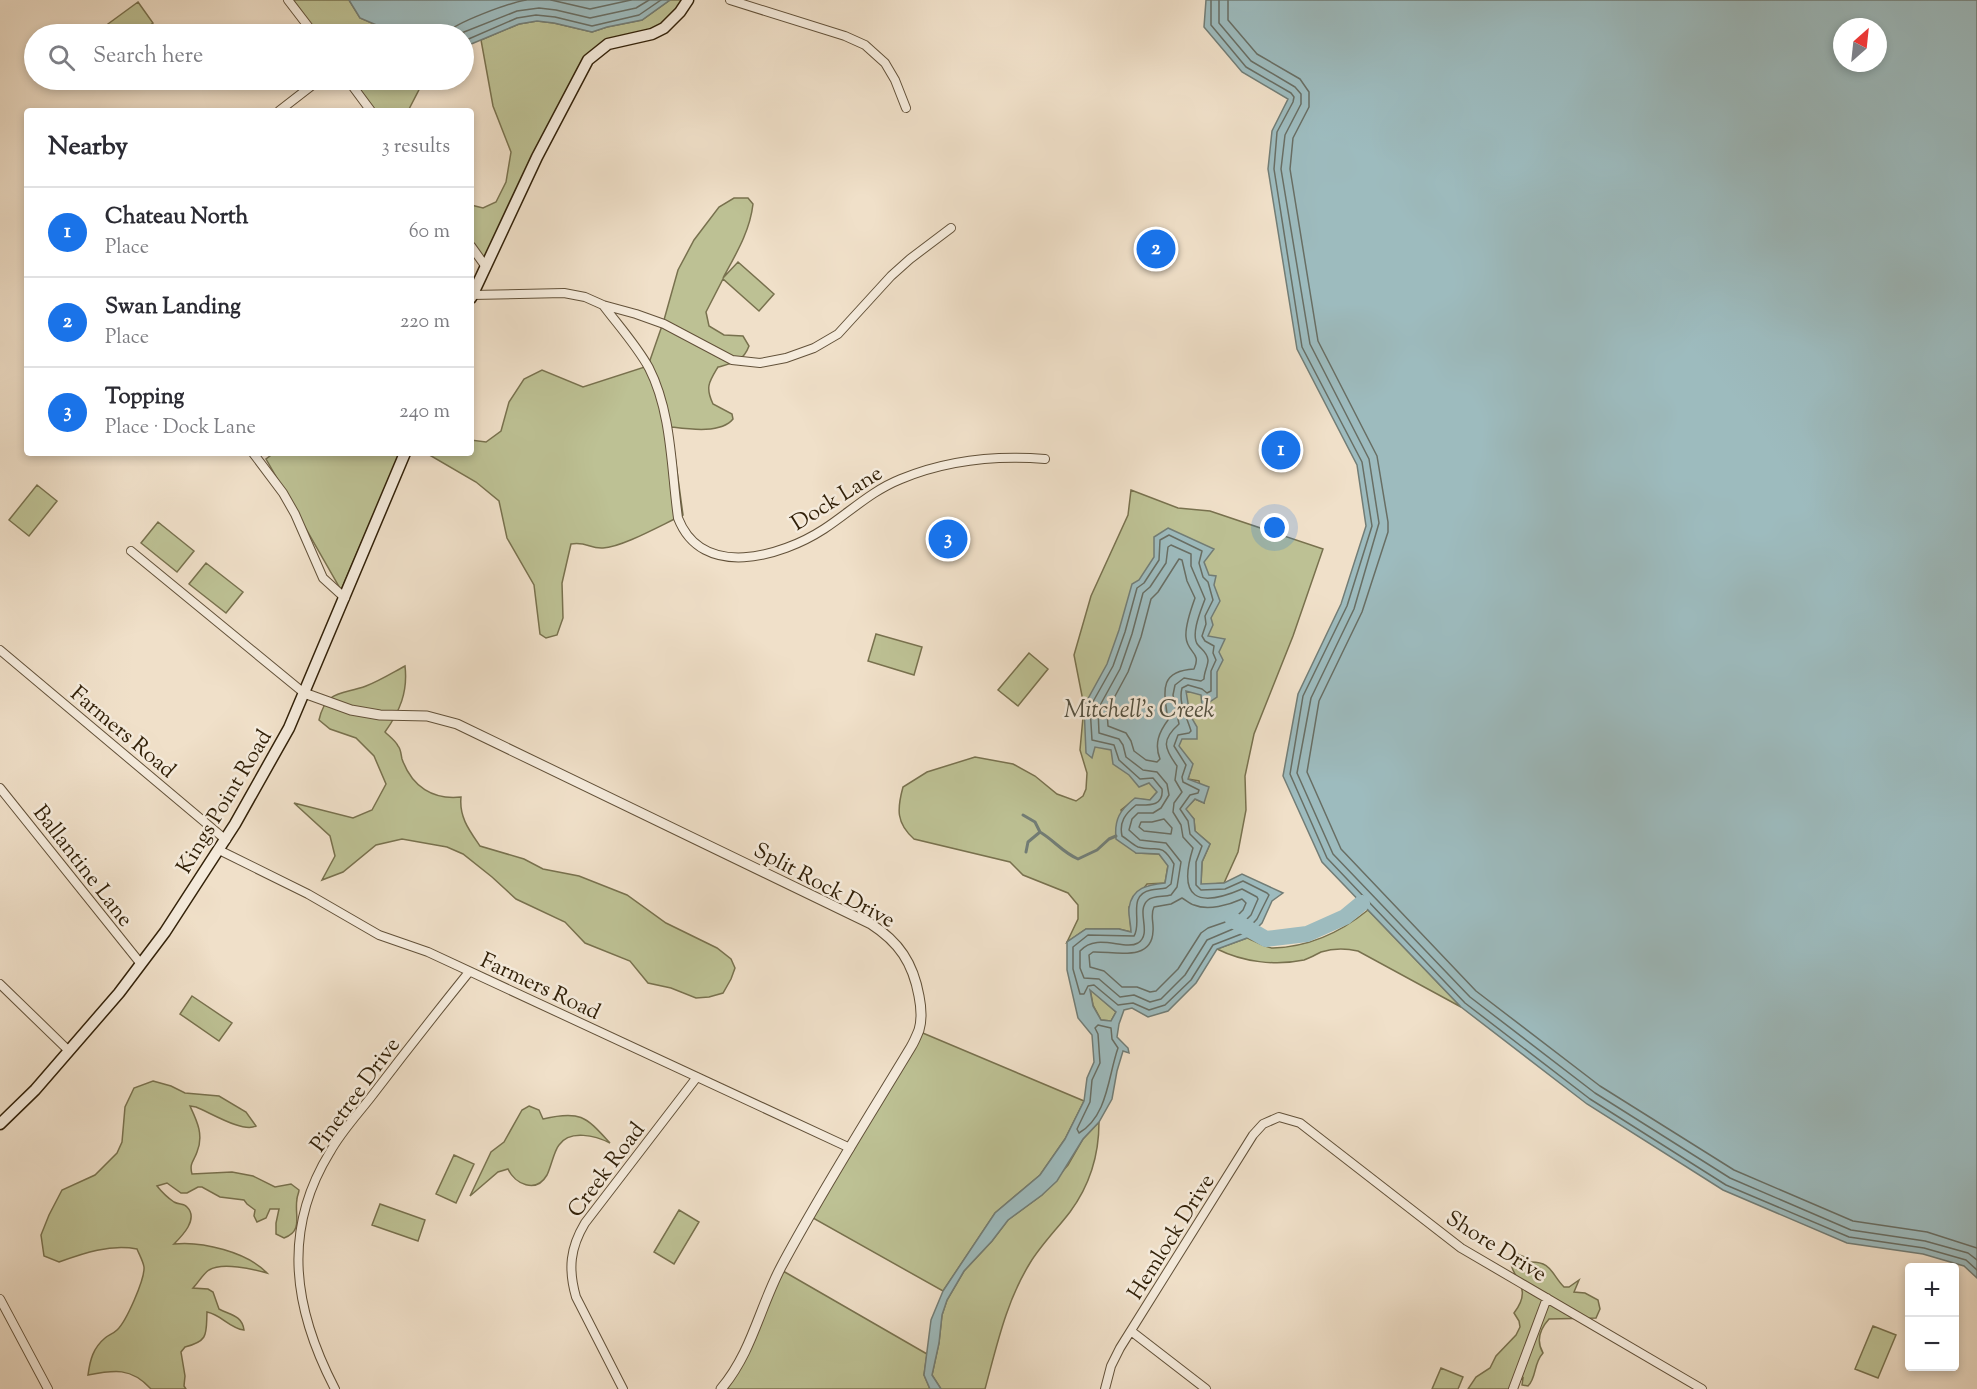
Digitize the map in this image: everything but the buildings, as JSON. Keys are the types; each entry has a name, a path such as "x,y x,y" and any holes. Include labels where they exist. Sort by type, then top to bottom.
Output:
{"main road":[{"path":"474,293 537,157 588,60 608,44 655,33 664,28 688,0"},
{"name":"Kings Point Road","path":"0,1124 35,1090 119,993 226,840 279,747 304,693 404,456"}],"street":[{"path":"288,0 306,24"},
{"path":"730,0 845,36 865,45 885,63 895,80 906,108"},
{"path":"283,108 306,90"},
{"path":"355,90 369,108"},
{"path":"474,297 564,293 585,297 664,324 732,360 760,363 786,358 814,348 838,334 891,276 951,228"},
{"path":"474,250 486,267"},
{"name":"Dock Lane","path":"603,305 639,354 654,379 664,412 678,518 691,541 710,553 725,557 742,557 782,550 825,529 879,488 932,469 985,457 1010,456 1045,459"},
{"path":"255,456 283,493 295,514 323,578 345,598"},
{"path":"130,551 304,693"},
{"name":"Farmers Road","path":"0,650 226,840"},
{"name":"Split Rock Drive","path":"304,693 351,710 380,715 428,716 457,724 832,905 885,933 905,955 916,979 920,1003 919,1029 911,1047 781,1268 750,1343 739,1365 721,1389"},
{"name":"Ballantine Lane","path":"0,788 141,963"},
{"name":"Farmers Road","path":"219,850 315,898 380,934 428,952 850,1148"},
{"name":"Pinetree Drive","path":"335,1389 314,1345 300,1296 299,1243 309,1196 330,1151 469,972"},
{"path":"0,984 69,1051"},
{"name":"Creek Road","path":"623,1389 576,1297 570,1259 572,1249 585,1223 697,1077"},
{"name":"Shore Drive","path":"1283,1118 1300,1123 1461,1248 1702,1389"},
{"name":"Hemlock Drive","path":"1105,1389 1111,1366 1131,1331 1253,1135 1271,1119 1283,1118"},
{"path":"1513,1389 1547,1298"},
{"path":"0,1299 48,1389"},
{"path":"1131,1331 1206,1389"}],"green space":[{"path":"288,0 349,0 360,18 374,24 306,24"},
{"path":"670,0 688,0 664,28 594,53 486,267 474,250 474,206 483,208 496,202 506,182 511,152 493,106 481,40 519,24 537,21 592,32 642,20"},
{"path":"138,2 153,23 152,24 108,24"},
{"path":"355,90 419,90 410,108 369,108"},
{"path":"734,198 748,198 753,204 746,233 723,278 738,262 774,294 759,311 723,279 706,312 709,326 724,335 743,336 749,346 741,359 718,367 709,385 713,404 732,414 733,419 728,424 713,429 671,427 683,515 611,547 599,548 571,544 562,583 563,618 557,635 546,638 540,634 534,585 507,538 499,501 476,482 431,456 474,456 474,440 486,442 501,431 509,402 524,379 542,370 583,387 648,366 678,270 694,240 719,207"},
{"path":"270,456 399,456 341,590 266,459"},
{"path":"37,485 57,501 29,536 9,520"},
{"path":"1131,490 1178,508 1210,511 1323,549 1293,636 1254,734 1245,776 1246,810 1238,852 1224,883 1201,885 1202,862 1210,844 1195,831 1194,819 1185,809 1195,799 1204,803 1199,781 1188,779 1192,765 1150,800 1135,799 1121,810 1136,853 1159,854 1168,865 1165,883 1147,884 1129,907 1131,932 1119,929 1086,929 1067,942 1078,919 1078,905 1068,893 1023,875 1010,862 914,839 901,821 899,809 903,787 927,772 975,757 1013,764 1035,776 1057,794 1076,801 1083,796 1087,773 1080,750 1084,706 1074,655 1091,596 1128,515"},
{"path":"158,522 194,551 177,572 141,543"},
{"path":"206,563 243,592 226,613 189,584"},
{"path":"876,634 922,647 914,675 868,661"},
{"path":"1029,653 1048,669 1018,706 998,690"},
{"path":"405,666 402,701 385,732 397,744 406,769 418,784 433,794 461,797 463,817 480,846 524,859 543,869 579,876 627,895 666,923 717,948 731,959 735,968 723,993 696,998 671,988 648,983 630,961 585,943 565,922 516,899 463,854 447,847 402,839 376,845 343,872 322,880 335,856 330,836 294,803 353,818 372,810 386,784 374,756 356,738 330,729 319,720 322,710 326,703 336,695 371,684"},
{"path":"1368,910 1461,1007 1358,951 1335,949 1321,952 1304,960 1271,963 1248,960 1217,949 1247,938 1270,948 1299,945 1324,937 1347,925"},
{"path":"1090,989 1116,1012 1111,1021 1101,1020 1093,1005"},
{"path":"192,996 232,1023 219,1041 180,1014"},
{"path":"918,1031 1084,1101 1065,1139 1040,1175 995,1213 943,1291 813,1218"},
{"path":"153,1081 185,1093 219,1096 246,1112 256,1126 235,1125 190,1106 200,1134 199,1146 191,1165 192,1174 232,1172 253,1176 275,1187 291,1184 299,1190 296,1227 290,1235 284,1238 276,1234 279,1209 270,1209 266,1218 257,1222 254,1216 255,1210 244,1200 220,1197 202,1187 181,1193 167,1183 157,1186 176,1203 186,1206 190,1212 188,1227 174,1244 198,1244 224,1250 248,1259 267,1273 238,1267 215,1268 209,1270 193,1288 208,1289 213,1292 219,1309 238,1318 244,1330 207,1312 205,1336 193,1345 185,1347 181,1352 186,1389 151,1389 136,1377 122,1372 88,1375 95,1350 106,1337 117,1330 130,1310 141,1281 143,1262 137,1249 117,1248 88,1253 59,1262 44,1256 41,1235 62,1190 95,1175 117,1153 122,1142 125,1107 134,1088"},
{"path":"529,1106 539,1110 543,1119 566,1115 582,1118 595,1127 610,1143 591,1136 570,1137 559,1145 547,1175 537,1184 526,1185 516,1179 508,1169 498,1172 470,1196 491,1152 504,1142 522,1110"},
{"path":"1099,1122 1095,1158 1088,1180 1077,1202 1039,1250 1022,1278 1003,1324 985,1389 941,1389 932,1375 942,1315 947,1300 964,1271 1008,1220 1042,1195 1068,1165 1083,1139"},
{"path":"454,1155 474,1164 456,1203 436,1194"},
{"path":"380,1204 425,1220 418,1241 372,1225"},
{"path":"679,1210 699,1222 674,1264 654,1252"},
{"path":"1517,1254 1527,1258 1529,1262 1547,1266 1564,1287 1569,1287 1579,1280 1574,1292 1585,1293 1598,1300 1600,1309 1596,1318 1549,1319 1540,1335 1543,1353 1528,1386 1522,1385 1523,1378 1512,1389 1468,1389 1476,1377 1490,1368 1496,1356 1516,1335 1520,1327 1514,1313 1520,1303 1522,1288 1511,1263 1511,1256"},
{"path":"783,1271 927,1354 924,1375 930,1389 721,1389"},
{"path":"1873,1326 1896,1335 1878,1378 1855,1369"},
{"path":"1441,1368 1463,1377 1458,1389 1432,1389"}],"water":[{"path":"349,0 670,0 642,20 592,32 537,21 519,24 474,43 474,24 374,24 360,18"},
{"path":"1206,0 1977,0 1977,1278 1959,1263 1923,1254 1847,1243 1723,1190 1587,1104 1461,1007 1322,862 1283,776 1298,694 1341,604 1366,526 1357,465 1297,349 1268,169 1272,131 1288,99 1242,72 1204,27"},
{"name":"Mitchell's Creek","path":"1168,528 1214,549 1204,562 1209,575 1216,576 1214,585 1220,601 1211,618 1213,625 1208,636 1225,639 1219,652 1223,660 1217,672 1217,697 1202,707 1201,695 1186,691 1190,715 1197,727 1197,739 1182,739 1179,746 1193,764 1188,779 1209,787 1204,803 1195,799 1186,809 1194,819 1195,831 1210,844 1202,862 1201,884 1224,883 1242,874 1283,893 1272,901 1262,923 1247,938 1217,949 1196,983 1168,1011 1148,1017 1132,1008 1124,1010 1117,1037 1128,1048 1129,1053 1123,1051 1112,1099 1099,1122 1083,1139 1057,1181 1008,1220 964,1271 947,1300 942,1315 932,1375 941,1389 930,1389 924,1375 931,1320 943,1291 995,1213 1040,1175 1065,1139 1084,1101 1087,1078 1094,1062 1092,1035 1078,1018 1067,970 1067,942 1086,929 1119,929 1131,932 1129,911 1131,901 1137,891 1147,886 1165,883 1168,866 1159,854 1136,853 1116,839 1117,820 1125,807 1135,798 1150,800 1157,792 1149,783 1139,787 1129,775 1113,764 1111,750 1095,747 1092,758 1086,753 1084,706 1107,664 1132,584 1139,580 1154,557 1154,537","holes":["1090,990 1116,1012 1111,1021 1101,1020 1093,1006"]}],"waterway":[{"path":"1023,815 1035,822 1040,832"},
{"path":"1026,852 1028,842 1040,832 1078,859 1097,850 1116,836"},
{"name":"Mitchell's Creek","path":"1233,920 1266,939 1307,934 1345,917 1362,903"}],"place":[{"name":"Swan Landing","path":"1156,249"},
{"name":"Chateau North","path":"1281,450"},
{"name":"Topping","path":"948,539"}]}
